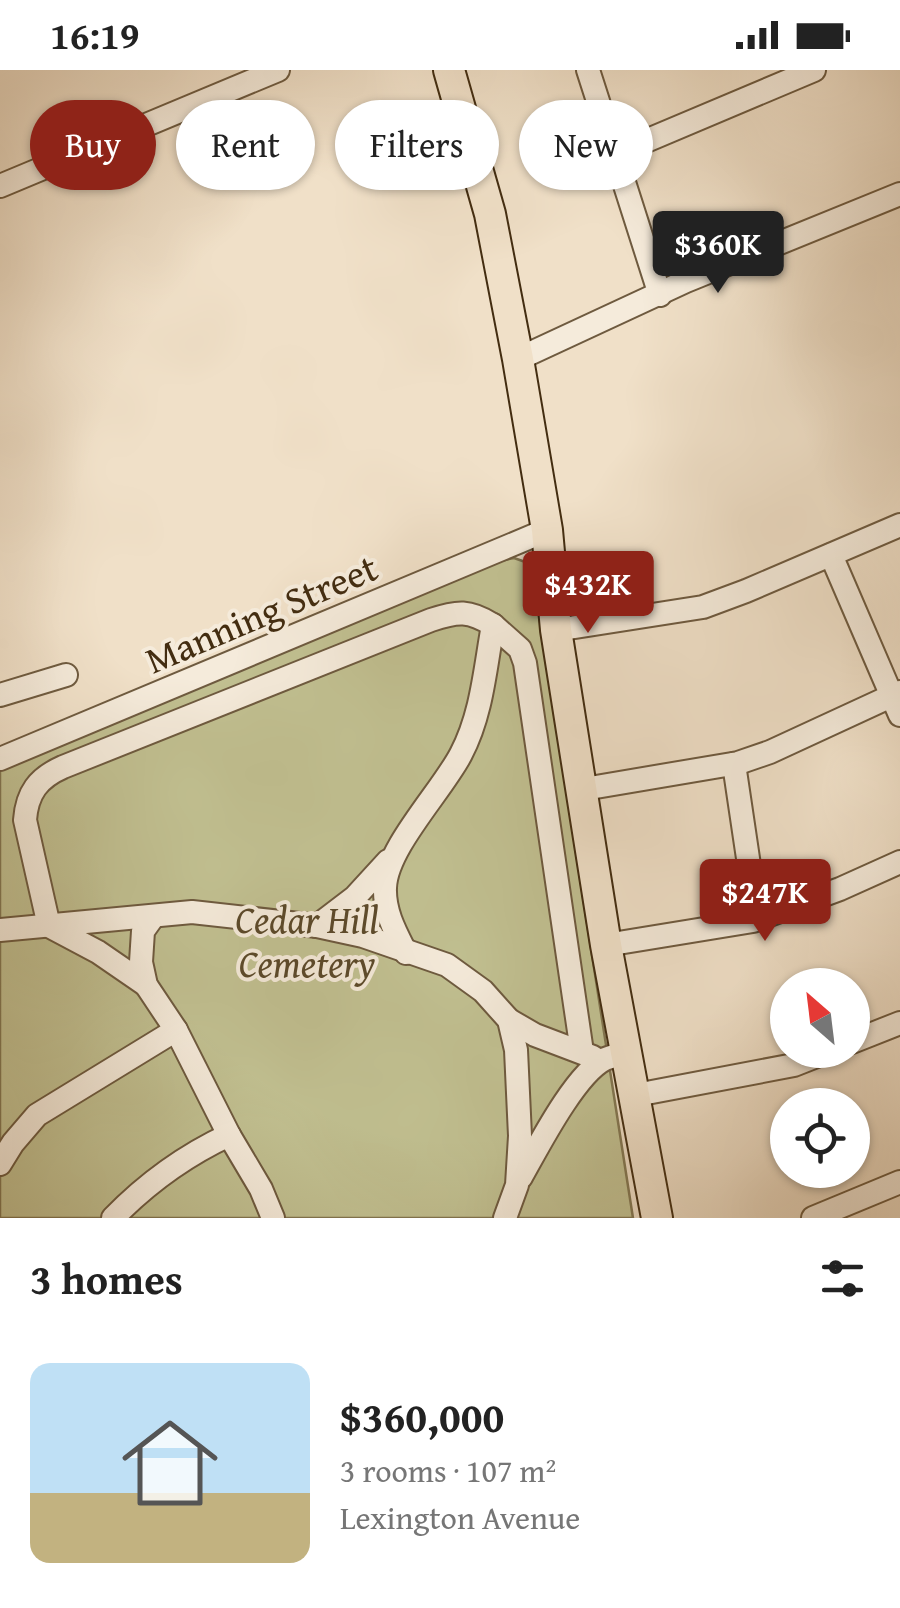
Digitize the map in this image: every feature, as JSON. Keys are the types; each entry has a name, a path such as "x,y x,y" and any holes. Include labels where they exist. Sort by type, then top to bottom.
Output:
{"main road":[{"path":"449,70 490,214 547,530 556,630 606,945 604,1055 636,1095 656,1218"}],"street":[{"path":"0,186 278,70"},
{"path":"588,70 598,100"},
{"path":"653,138 814,70"},
{"path":"627,190 660,295"},
{"path":"518,359 686,281 900,194"},
{"path":"556,630 702,606 900,525"},
{"name":"Manning Street","path":"0,759 547,530"},
{"path":"584,789 734,764 897,701 831,555"},
{"path":"146,985 98,952 49,926 25,820 31,793 49,773 431,620 455,612 472,612 520,649 525,663 604,1055"},
{"path":"317,926 355,896 392,857 462,754 476,718 493,626"},
{"path":"0,694 66,675"},
{"path":"734,764 757,920"},
{"path":"392,857 384,886 386,905 406,954"},
{"path":"606,945 757,920 900,862"},
{"path":"0,930 192,912 317,926 363,936 446,965 483,991 509,1020 535,1035 604,1055"},
{"path":"153,917 143,931 141,962 146,985 176,1030 274,1218"},
{"path":"509,1020 516,1050 520,1136 517,1185"},
{"path":"870,1035 900,1023"},
{"path":"0,1164 38,1115 176,1030"},
{"path":"505,1218 517,1185 568,1099 604,1055"},
{"path":"636,1095 778,1068"},
{"path":"113,1218 168,1168 229,1136"},
{"path":"812,1218 900,1182"}],"green space":[{"name":"Cedar Hill Cemetery","path":"514,558 531,564 633,1218 0,1218 0,770 491,563"}]}
